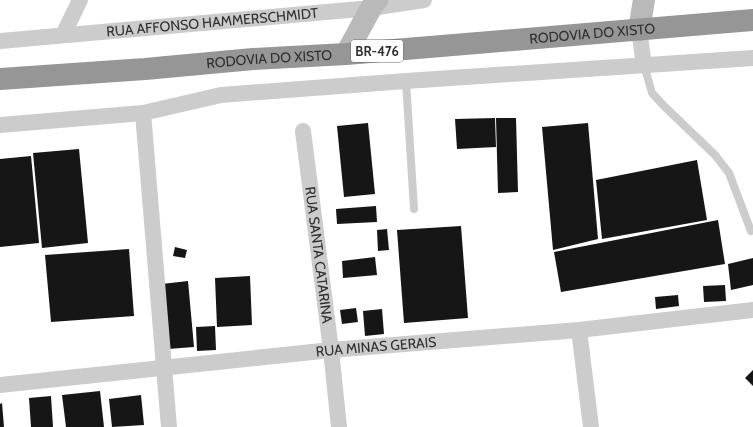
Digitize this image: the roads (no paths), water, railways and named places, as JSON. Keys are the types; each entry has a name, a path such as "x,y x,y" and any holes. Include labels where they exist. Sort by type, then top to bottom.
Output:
{"highway":[{"name":"RODOVIA DO XISTO","path":"0,79 146,69 252,59 346,54 753,20"},
{"path":"0,72 29,76"}],"street":[{"path":"63,35 80,0"},
{"name":"RUA AFFONSO HAMMERSCHMIDT","path":"0,41 424,0"},
{"path":"644,0 639,30 644,65"},
{"path":"346,54 374,4"},
{"path":"0,125 143,113 221,96 406,81 753,58"},
{"path":"143,113 169,427"},
{"name":"RUA SANTA CATARINA","path":"303,131 331,350 339,427"},
{"name":"RUA MINAS GERAIS","path":"0,385 331,350 579,330 753,310"},
{"path":"579,330 591,427"}],"lane":[{"path":"644,65 652,93 663,106 715,155 729,173 751,231"},
{"path":"406,81 414,210"}]}
